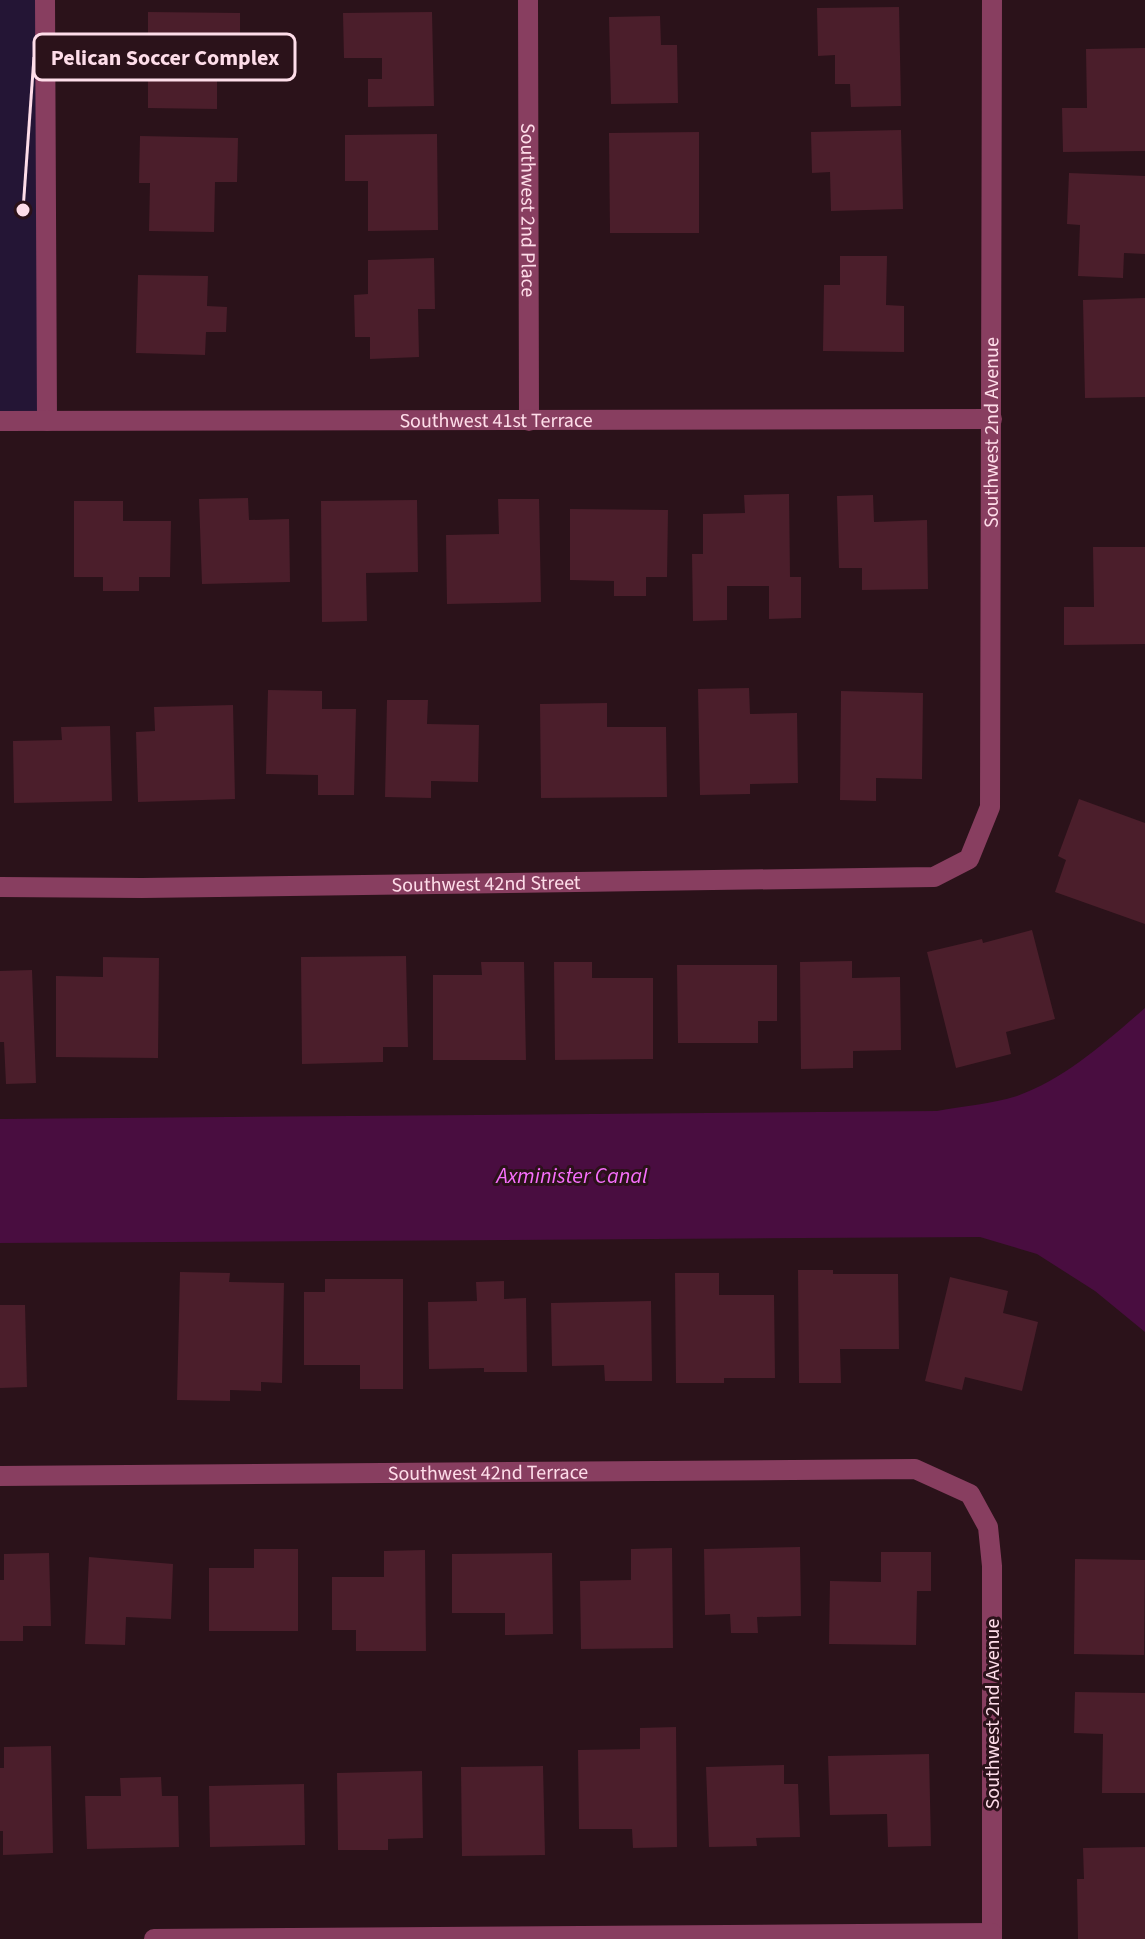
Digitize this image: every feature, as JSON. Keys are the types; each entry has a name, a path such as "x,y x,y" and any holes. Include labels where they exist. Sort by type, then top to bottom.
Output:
{"street":[{"path":"45,0 47,421"},
{"name":"Southwest 2nd Place","path":"528,0 529,421"},
{"name":"Southwest 2nd Avenue","path":"969,859 990,807 992,0"},
{"name":"Southwest 41st Terrace","path":"0,421 992,419"},
{"name":"Southwest 42nd Street","path":"0,887 142,888 934,877 969,859"},
{"name":"Southwest 42nd Terrace","path":"0,1476 915,1469 970,1494"},
{"name":"Southwest 2nd Avenue","path":"970,1494 988,1527 992,1566 992,1936"},
{"path":"154,1939 992,1936"}],"shaded area":[{"path":"0,0 46,0 47,421 0,421"}],"water":[{"name":"Axminister Canal","path":"1145,1008 1145,1332 1095,1291 1037,1254 980,1237 0,1243 0,1119 937,1111 997,1101 1035,1089 1085,1058"}],"building":[{"path":"899,7 901,106 851,107 850,84 835,84 835,55 818,56 817,8"},
{"path":"148,12 240,13 240,62 217,61 217,109 148,108"},
{"path":"432,12 434,106 368,107 368,79 382,79 382,58 344,58 343,13"},
{"path":"660,16 661,45 677,45 678,103 611,104 609,17"},
{"path":"1145,48 1145,151 1063,152 1062,108 1087,108 1086,49"},
{"path":"901,130 903,209 831,211 830,172 812,173 811,132"},
{"path":"699,132 699,233 610,233 609,133"},
{"path":"437,134 438,230 368,231 368,181 345,181 345,135"},
{"path":"140,136 238,138 237,182 215,182 214,232 149,231 150,183 139,183"},
{"path":"1069,173 1145,176 1145,254 1124,253 1123,278 1078,276 1080,225 1067,224"},
{"path":"840,256 887,256 886,305 904,306 904,352 823,351 824,285 840,285"},
{"path":"434,258 435,309 418,309 419,357 370,359 370,337 355,337 354,295 368,294 368,260"},
{"path":"138,275 208,276 207,306 227,307 226,332 206,332 205,355 136,353"},
{"path":"1145,298 1145,397 1085,398 1083,300"},
{"path":"789,494 790,577 801,577 801,618 769,619 769,586 727,586 727,620 693,621 692,554 703,554 703,514 745,513 744,495"},
{"path":"873,495 874,522 927,520 928,589 862,590 862,568 839,568 837,496"},
{"path":"248,498 249,520 289,519 290,582 202,584 199,499"},
{"path":"498,499 539,499 541,602 447,604 446,535 499,534"},
{"path":"417,500 418,572 366,573 367,621 322,622 321,501"},
{"path":"74,501 123,501 123,521 171,521 170,577 139,577 139,591 103,591 103,577 74,577"},
{"path":"570,509 668,510 667,577 646,577 646,596 614,596 614,581 570,580"},
{"path":"1093,547 1145,547 1145,644 1064,645 1064,607 1094,607"},
{"path":"749,688 750,714 797,713 798,783 750,784 750,794 700,795 698,689"},
{"path":"268,690 322,691 322,709 356,709 354,795 318,795 318,775 266,774"},
{"path":"841,691 923,693 922,779 876,778 876,801 840,800"},
{"path":"387,700 428,700 427,724 479,725 478,782 431,781 431,798 385,797"},
{"path":"607,703 607,727 666,727 667,797 541,798 540,704"},
{"path":"233,705 235,799 138,802 136,732 155,731 154,707"},
{"path":"110,726 112,801 14,803 13,741 62,740 61,727"},
{"path":"1079,799 1145,823 1145,924 1055,892 1066,860 1058,856"},
{"path":"1032,930 1055,1019 1006,1032 1011,1054 956,1068 927,952 982,939 983,943"},
{"path":"406,956 408,1047 383,1047 383,1062 302,1064 301,957"},
{"path":"103,957 159,958 158,1058 56,1057 56,976 103,977"},
{"path":"852,961 852,978 900,977 901,1050 853,1051 853,1068 801,1069 800,962"},
{"path":"481,962 524,962 526,1060 433,1060 433,975 482,975"},
{"path":"554,962 592,962 592,978 653,978 653,1059 555,1060"},
{"path":"677,965 777,965 777,1021 758,1021 758,1043 678,1043"},
{"path":"32,970 36,1083 6,1084 4,1042 0,1042 0,971"},
{"path":"798,1270 833,1270 833,1274 898,1274 899,1349 840,1349 841,1383 799,1383"},
{"path":"180,1272 230,1273 229,1282 284,1283 282,1383 261,1382 261,1391 230,1390 230,1401 177,1400"},
{"path":"675,1273 719,1273 719,1295 774,1295 775,1378 724,1378 724,1383 676,1383"},
{"path":"950,1277 1008,1291 1003,1313 1038,1322 1022,1391 965,1377 962,1390 925,1381"},
{"path":"325,1279 403,1279 403,1389 360,1389 360,1365 304,1365 304,1292 325,1292"},
{"path":"504,1281 504,1299 526,1298 527,1372 484,1372 484,1368 429,1369 428,1302 477,1301 476,1282"},
{"path":"651,1301 652,1381 605,1381 604,1365 552,1366 551,1303"},
{"path":"0,1305 25,1305 27,1387 0,1388"},
{"path":"800,1547 801,1616 757,1617 758,1633 731,1633 730,1614 705,1615 704,1549"},
{"path":"672,1548 673,1648 581,1649 580,1581 631,1580 631,1549"},
{"path":"254,1549 298,1549 298,1631 209,1631 209,1568 254,1568"},
{"path":"425,1550 426,1651 356,1651 356,1630 332,1630 332,1577 384,1577 384,1551"},
{"path":"881,1552 931,1552 931,1591 917,1591 916,1645 829,1644 830,1581 881,1582"},
{"path":"49,1553 51,1626 23,1626 23,1641 0,1641 0,1580 4,1580 4,1554"},
{"path":"552,1553 553,1634 505,1635 505,1613 452,1613 452,1554"},
{"path":"89,1557 173,1564 171,1619 126,1617 125,1645 85,1644"},
{"path":"1075,1559 1145,1560 1144,1655 1074,1654"},
{"path":"1075,1692 1145,1693 1145,1793 1102,1793 1103,1734 1074,1733"},
{"path":"676,1727 677,1847 633,1848 632,1829 579,1829 578,1750 640,1749 640,1728"},
{"path":"51,1746 53,1853 3,1855 0,1768 4,1768 4,1747"},
{"path":"929,1754 931,1846 888,1847 887,1814 830,1815 828,1756"},
{"path":"784,1765 784,1784 798,1784 800,1837 756,1838 757,1846 709,1847 706,1767"},
{"path":"543,1766 545,1855 462,1856 461,1767"},
{"path":"422,1771 423,1838 388,1839 388,1850 338,1850 337,1773"},
{"path":"161,1777 162,1796 178,1796 179,1847 87,1849 85,1796 121,1796 120,1778"},
{"path":"304,1784 305,1845 210,1847 209,1786"},
{"path":"1145,1847 1145,1939 1078,1939 1077,1879 1084,1879 1083,1848"}],"place":[{"name":"Pelican Soccer Complex","path":"23,210"}]}
